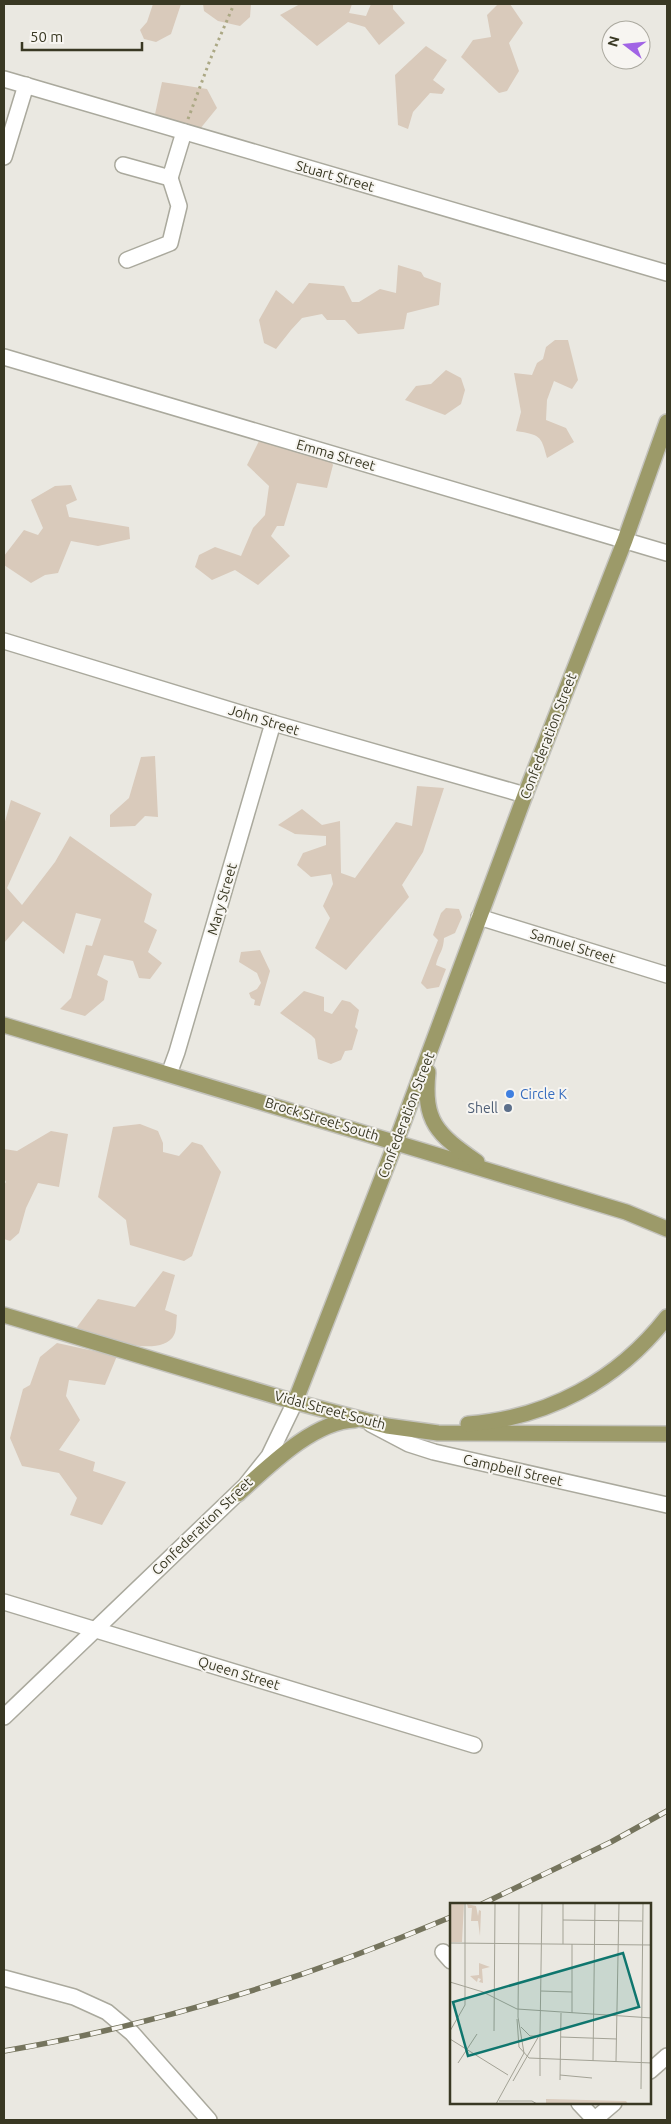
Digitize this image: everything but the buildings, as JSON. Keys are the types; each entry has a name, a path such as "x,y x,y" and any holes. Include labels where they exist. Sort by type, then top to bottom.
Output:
{"main road":[{"name":"Confederation Street","path":"295,1402 396,1142 525,795 625,540 667,422"},
{"name":"Brock Street South","path":"4,1025 626,1212 665,1228"},
{"path":"432,1045 426,1096 432,1120 438,1130 457,1149 488,1170"},
{"name":"Vidal Street South","path":"4,1315 295,1402 414,1431 438,1433 667,1434"},
{"path":"414,1431 514,1418 564,1400 596,1384 622,1365 644,1345 667,1318"},
{"path":"238,1494 280,1456 308,1437 343,1421 363,1420"}],"street":[{"name":"Stuart Street","path":"4,79 667,273"},
{"path":"4,157 26,85"},
{"path":"126,260 170,243 179,206 170,178 184,132"},
{"path":"123,165 170,178"},
{"name":"Emma Street","path":"4,357 667,554"},
{"name":"John Street","path":"4,641 273,723 525,795"},
{"name":"Mary Street","path":"168,1074 177,1052 273,723"},
{"name":"Samuel Street","path":"479,917 667,975"},
{"name":"Confederation Street","path":"4,1717 94,1629 238,1494 269,1456 295,1402"},
{"name":"Campbell Street","path":"363,1420 409,1444 434,1452 667,1505"},
{"name":"Queen Street","path":"4,1602 474,1745"},
{"path":"4,1978 74,1997 107,2012 132,2034 210,2120"},
{"path":"651,2070 667,2056"},
{"path":"580,2104 595,2120 613,2104"}],"path":[{"path":"184,132 210,60 234,4"}],"shaded area":[{"path":"153,4 181,4 171,34 156,42 144,39 140,30 147,22"},
{"path":"203,4 251,4 250,17 240,26 218,21 204,11"},
{"path":"300,4 352,4 349,13 366,16 371,4 393,4 393,9 405,23 379,45 365,27 348,22 317,46 280,15"},
{"path":"498,4 510,4 523,23 509,43 519,71 507,91 499,93 461,57 473,40 491,37 487,15"},
{"path":"426,46 447,60 433,80 445,89 442,94 430,93 413,112 408,129 398,125 395,75"},
{"path":"162,82 207,89 217,108 187,145 152,128"},
{"path":"398,265 421,272 424,277 441,283 439,305 407,313 404,329 358,334 345,320 327,320 322,314 302,318 276,349 264,343 259,320 276,290 293,304 309,283 344,286 352,302 359,302 380,289 396,293"},
{"path":"555,340 568,340 578,380 572,389 554,381 547,400 546,420 566,428 574,442 547,458 541,440 538,437 516,431 521,412 514,373 532,375 537,363 543,359 546,347"},
{"path":"446,370 461,378 465,390 461,404 445,415 405,400 416,386 431,384"},
{"path":"265,429 324,445 333,465 327,488 297,483 284,526 277,526 271,536 290,556 258,585 235,570 212,580 195,567 199,555 215,547 241,556 253,528 265,515 269,486 247,465"},
{"path":"71,485 77,500 66,505 69,517 129,527 130,539 98,546 71,541 58,573 45,575 31,583 4,565 4,556 24,530 38,535 43,528 31,500 55,486"},
{"path":"155,756 158,817 145,816 135,826 110,827 110,815 129,798 141,757"},
{"path":"417,786 444,788 423,852 402,885 409,897 346,970 315,948 330,918 323,906 333,884 331,874 311,877 297,865 303,853 326,845 326,836 295,834 278,825 302,809 322,825 340,821 341,873 355,878 396,822 412,826"},
{"path":"11,800 41,813 7,888 22,905 55,862 70,836 152,894 144,922 157,930 148,952 162,963 150,979 139,978 133,961 104,955 97,975 108,981 104,1000 85,1016 60,1009 71,998 86,945 92,946 101,919 76,913 64,954 23,921 4,943 4,825"},
{"path":"446,908 459,909 462,917 455,933 444,938 443,947 436,965 446,969 439,987 427,989 421,983 438,940 433,935 441,913"},
{"path":"260,950 270,971 260,1006 254,1005 255,1000 251,998 249,993 257,989 261,983 257,973 239,962 241,952"},
{"path":"304,991 324,997 324,1011 332,1014 342,1000 350,1002 359,1010 355,1027 358,1030 352,1050 345,1051 341,1060 331,1064 318,1059 315,1039 280,1013"},
{"path":"140,1124 158,1131 163,1143 163,1152 179,1156 192,1142 202,1145 221,1172 192,1256 184,1261 130,1245 126,1220 98,1197 113,1127"},
{"path":"51,1131 68,1134 59,1187 38,1183 26,1208 19,1233 10,1241 4,1239 4,1185 6,1182 4,1178 4,1149 17,1151"},
{"path":"163,1271 175,1275 165,1310 177,1315 176,1328 174,1335 167,1342 157,1346 130,1345 80,1333 77,1327 98,1299 135,1307"},
{"path":"57,1343 117,1356 105,1385 69,1380 66,1396 80,1420 59,1450 95,1462 93,1471 126,1482 102,1525 70,1515 77,1498 59,1473 22,1466 10,1438 23,1389 30,1385 40,1357"}],"railway":[{"path":"484,1903 611,1842 667,1811"},
{"path":"4,2051 118,2028 231,1997 342,1960 450,1917"}],"place":[{"name":"Circle K","path":"510,1094"},
{"name":"Shell","path":"508,1108"}]}
